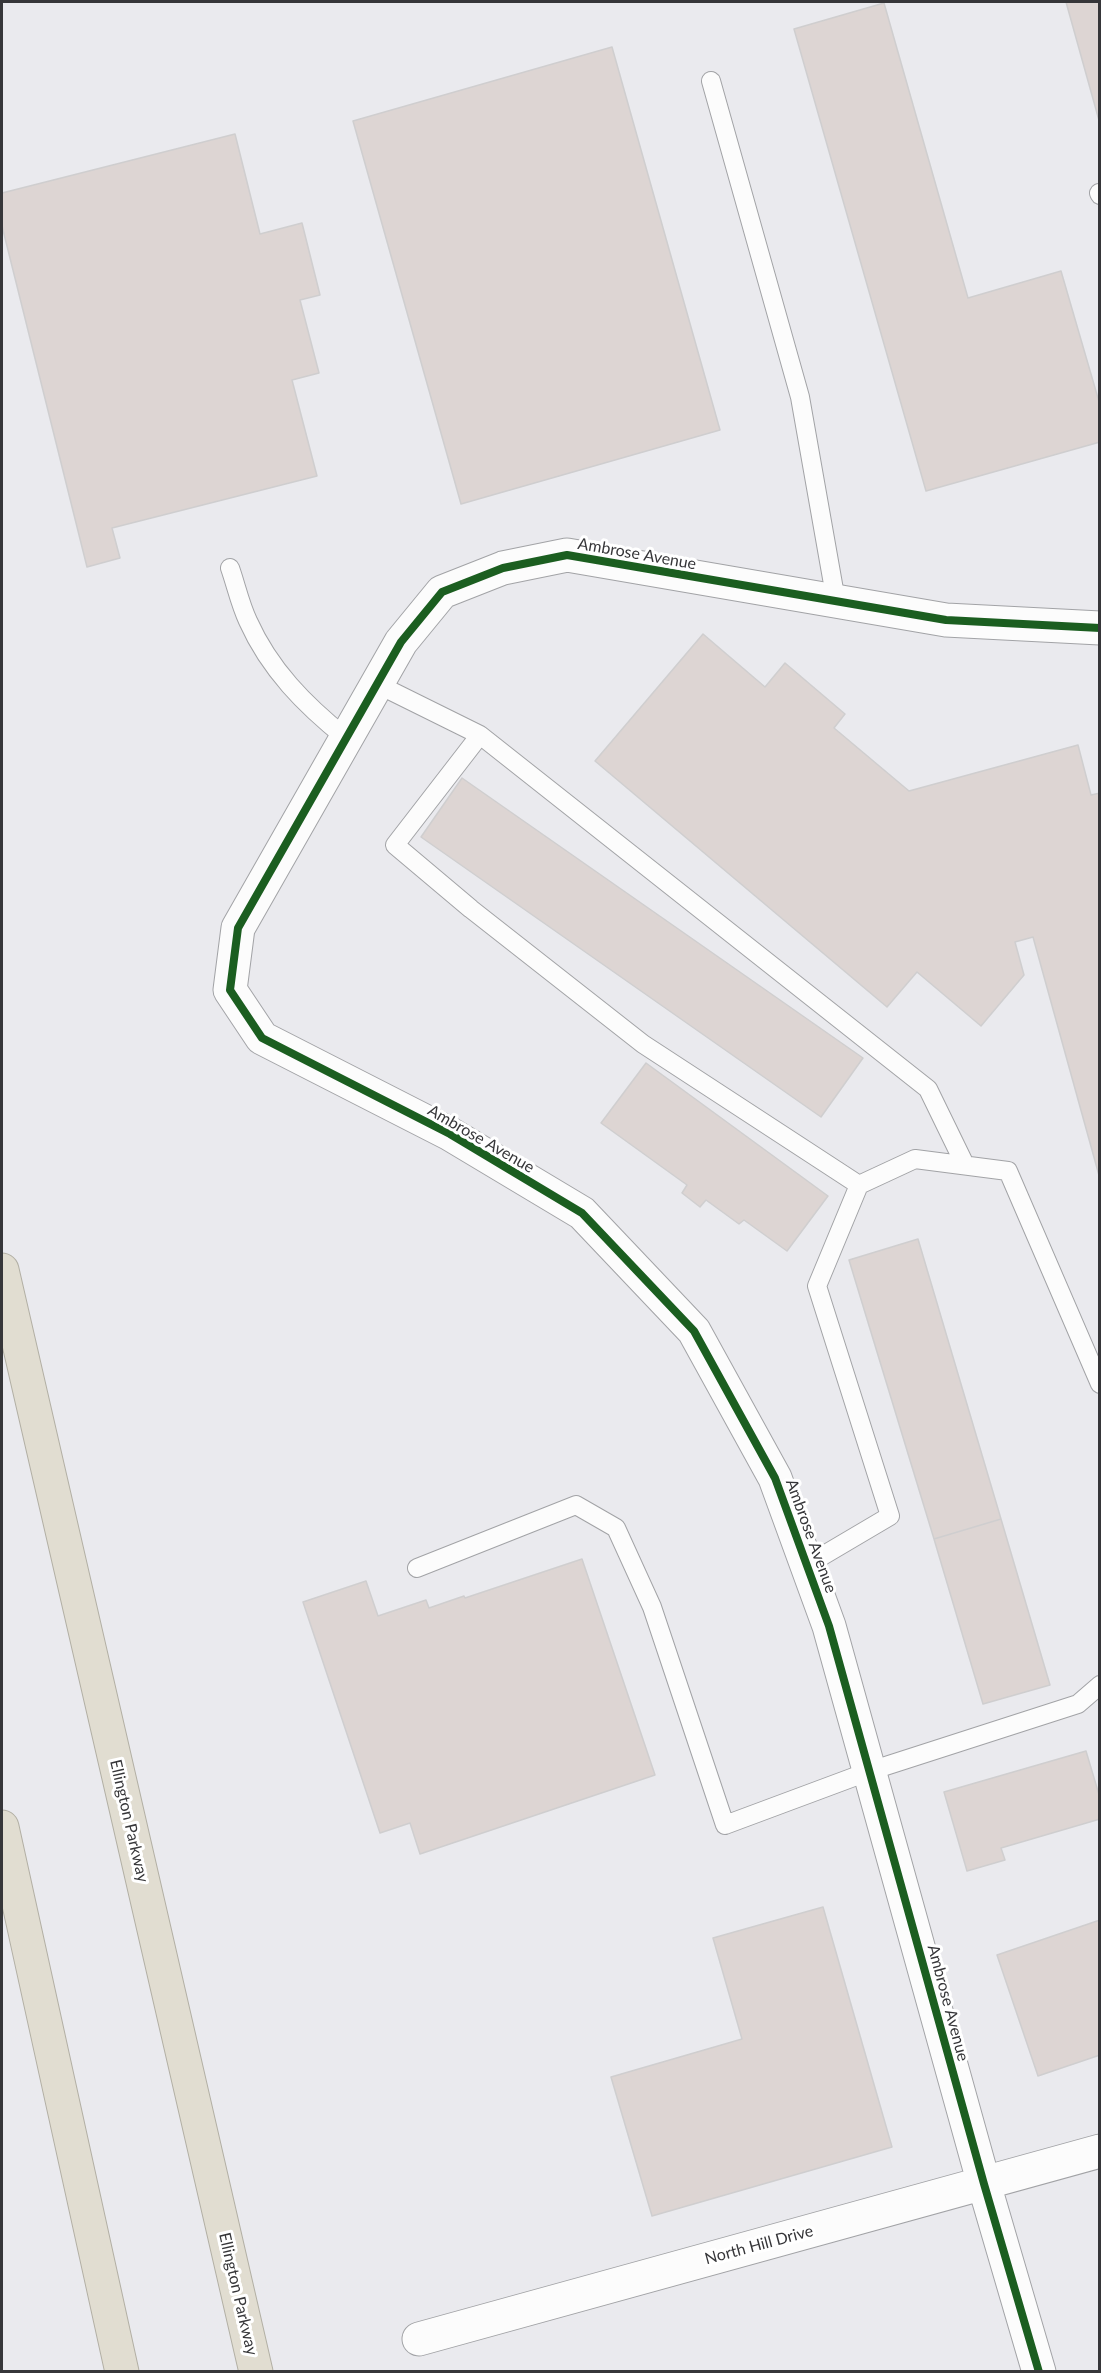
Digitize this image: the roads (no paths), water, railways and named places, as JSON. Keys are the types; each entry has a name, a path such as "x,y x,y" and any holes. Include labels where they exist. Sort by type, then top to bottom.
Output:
{"highway":[{"name":"Ellington Parkway","path":"2,1270 256,2372"},
{"path":"2,1827 122,2372"}],"street":[{"name":"Ambrose Avenue","path":"1040,2372 984,2184 829,1626 775,1478 694,1331 582,1213 450,1134 262,1038 230,990 238,928 401,642 442,592 503,567 567,555 946,620 1100,628"},
{"name":"North Hill Drive","path":"418,2339 1100,2151"}],"lane":[{"path":"711,81 800,397 836,601"},
{"path":"230,568 248,621 276,670 310,709 346,738"},
{"path":"377,684 480,735 928,1089 965,1165"},
{"path":"480,735 395,845 471,909 644,1044 860,1185"},
{"path":"807,1565 890,1516 818,1286 860,1185 915,1159 1008,1170 1100,1384"},
{"path":"417,1568 576,1505 616,1528 652,1608 726,1826 870,1771 1078,1704 1100,1685"}]}
